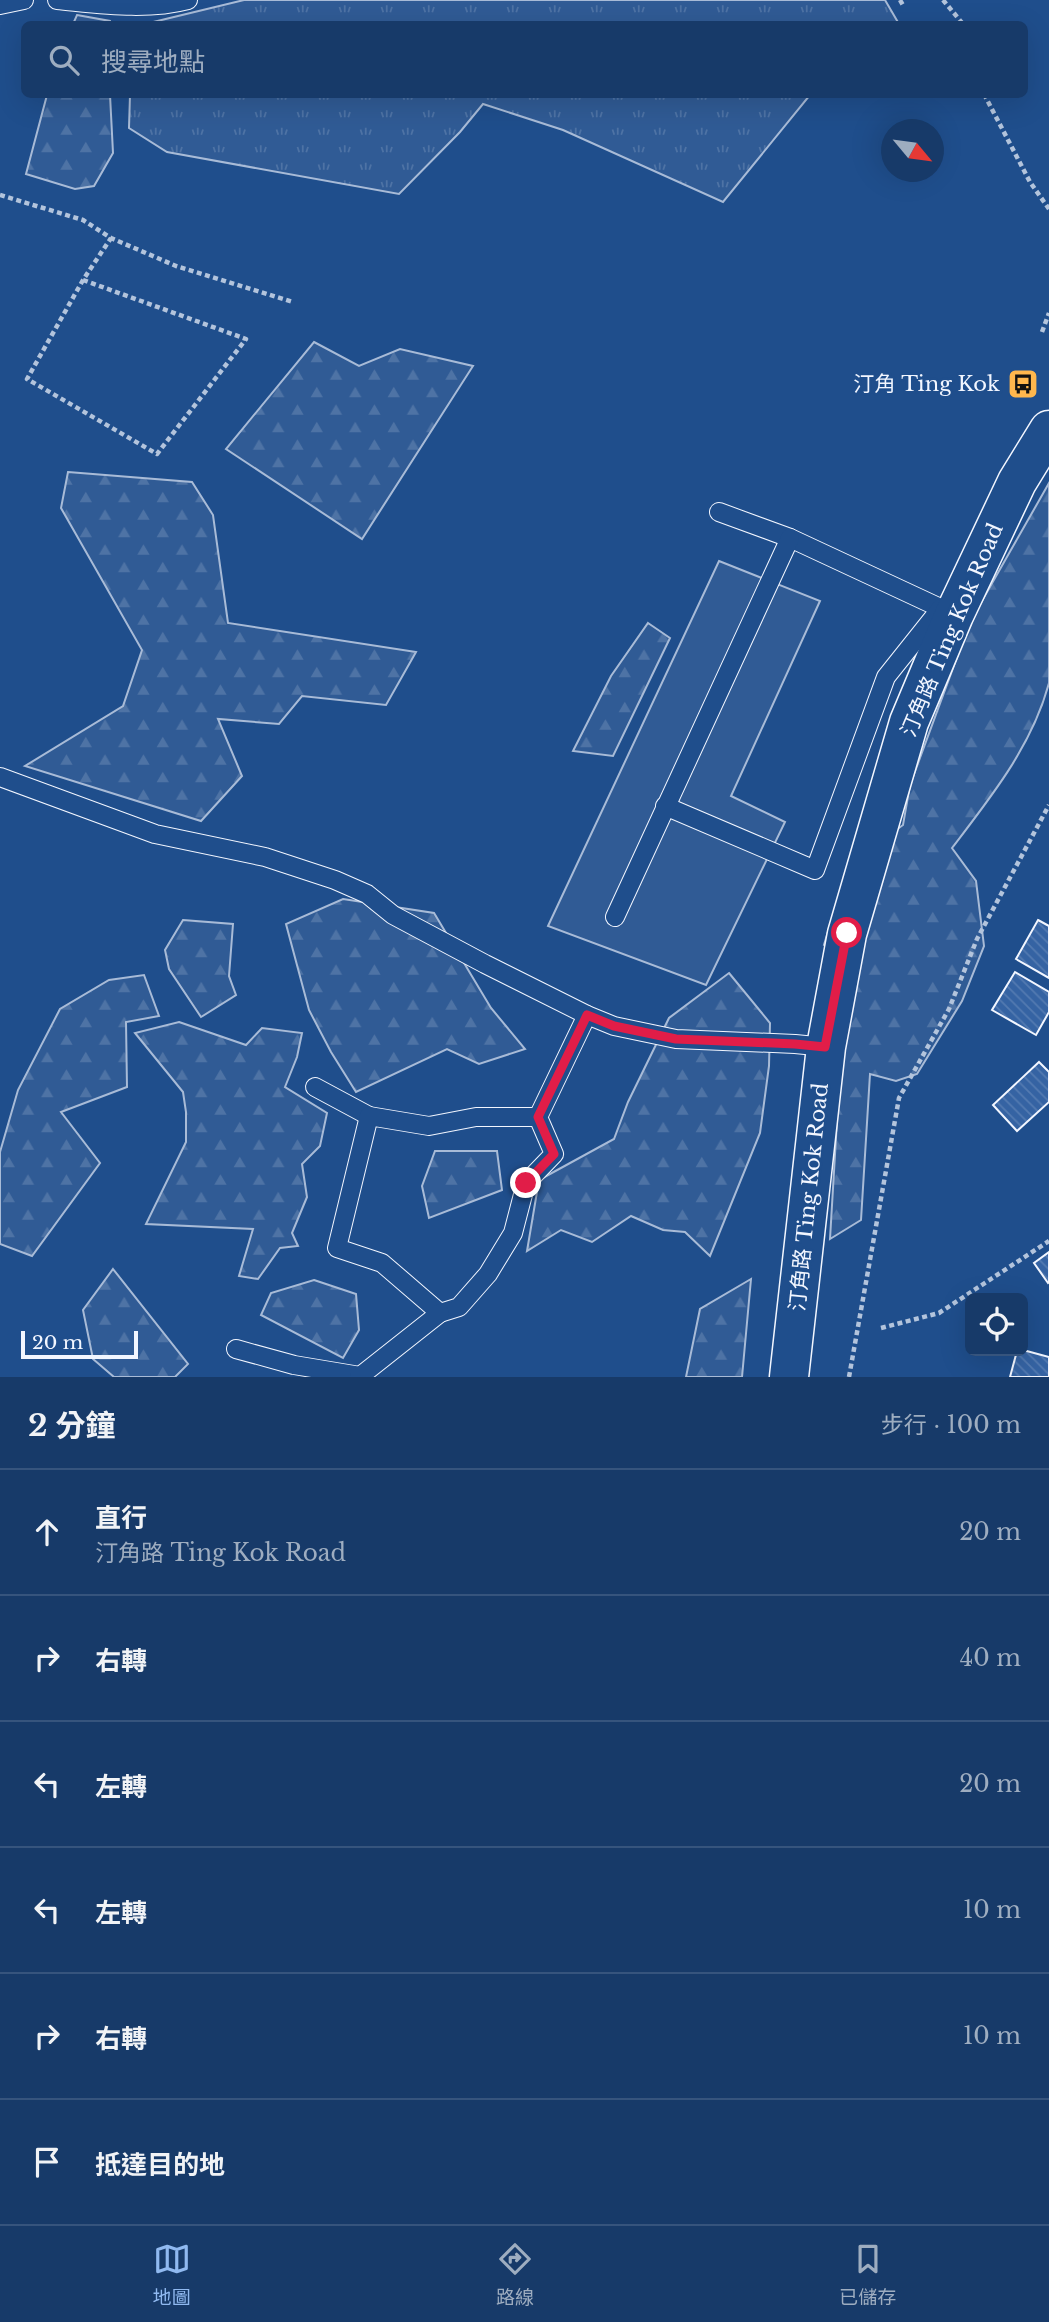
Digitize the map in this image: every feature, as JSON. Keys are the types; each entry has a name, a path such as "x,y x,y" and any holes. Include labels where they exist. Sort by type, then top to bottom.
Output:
{"main road":[{"name":"汀角路 Ting Kok Road","path":"789,1377 825,1047 847,933 905,736 948,612 1017,482 1049,430"}],"lane":[{"path":"0,5 24,0"},
{"path":"57,0 110,5 169,5 188,0"},
{"path":"665,806 816,870 886,677 948,612 790,538 719,512"},
{"path":"615,917 790,538"},
{"path":"0,777 155,834 265,857 335,880 367,894 393,915 485,964 614,1026 676,1039 825,1047"},
{"path":"236,1349 294,1365 360,1376 440,1313 459,1307 488,1274 513,1233 526,1183 554,1154 538,1117 587,1015"},
{"path":"314,1087 369,1116 429,1126 476,1117 538,1117"},
{"path":"369,1116 337,1248 382,1263 440,1313"}],"path":[{"path":"900,0 904,7"},
{"path":"943,0 960,21"},
{"path":"987,98 1030,182 1049,209"},
{"path":"0,195 83,220 111,238 176,267 293,302"},
{"path":"83,280 246,339 157,454 27,379 83,280 111,238"},
{"path":"1042,332 1049,313"},
{"path":"849,1377 899,1098 949,1009 977,939 1049,805"},
{"path":"881,1328 939,1313 1049,1241"}],"green space":[{"path":"244,0 885,0 897,21 157,21"},
{"path":"77,15 110,21 74,21"},
{"path":"46,98 110,98 113,153 94,186 75,189 26,174"},
{"path":"130,98 808,98 723,202 563,130 483,104 460,132 399,194 167,152 129,128"},
{"path":"314,342 359,366 400,349 473,366 362,539 226,449"},
{"path":"68,472 192,482 213,515 228,623 416,652 386,705 302,696 279,724 218,719 242,776 201,821 25,766 123,706 142,650 61,508"},
{"path":"1049,483 1049,683 1032,728 1009,770 952,848 976,881 984,946 962,1001 917,1074 896,1081 870,1074 861,1220 830,1239 842,1036 856,957 824,945 848,865 903,825 910,785 970,622"},
{"path":"648,623 670,638 613,756 573,751 611,676"},
{"path":"343,899 434,913 491,1008 525,1049 479,1064 447,1049 356,1092 309,1010 286,924"},
{"path":"183,920 233,924 229,976 236,995 201,1017 169,969 165,950"},
{"path":"729,973 770,1023 769,1066 760,1133 710,1256 685,1232 663,1230 631,1216 592,1242 561,1230 527,1251 539,1180 614,1139 628,1102 669,1018"},
{"path":"144,975 159,1016 126,1022 127,1087 61,1112 100,1163 32,1256 0,1244 0,1152 18,1090 60,1009 109,980"},
{"path":"179,1022 246,1045 262,1028 302,1033 297,1057 285,1087 327,1113 320,1146 302,1164 307,1197 292,1233 298,1246 280,1248 258,1279 239,1276 253,1229 146,1224 186,1142 186,1112 183,1092 135,1033"},
{"path":"435,1151 497,1151 502,1190 429,1218 422,1186"},
{"path":"113,1269 188,1364 175,1377 114,1377 93,1359 83,1310"},
{"path":"751,1279 742,1377 686,1377 700,1309"},
{"path":"314,1280 356,1294 359,1330 343,1358 261,1315 271,1293"}],"shaded area":[{"path":"719,561 820,601 731,796 785,822 706,985 548,926"}],"building":[{"path":"1038,920 1049,926 1049,978 1016,959"},
{"path":"1015,972 1049,992 1049,1012 1036,1035 992,1010"},
{"path":"1039,1062 1049,1072 1049,1102 1017,1131 993,1105"},
{"path":"1049,1252 1049,1282 1048,1283 1034,1263"},
{"path":"1028,1351 1049,1357 1049,1377 1010,1377 1016,1356 1028,1356"}],"place":[{"name":"汀角 Ting Kok","path":"1023,384"}],"route":[{"path":"526,1183 554,1154 538,1117 587,1015 614,1026 676,1039 825,1047 847,933"}]}
